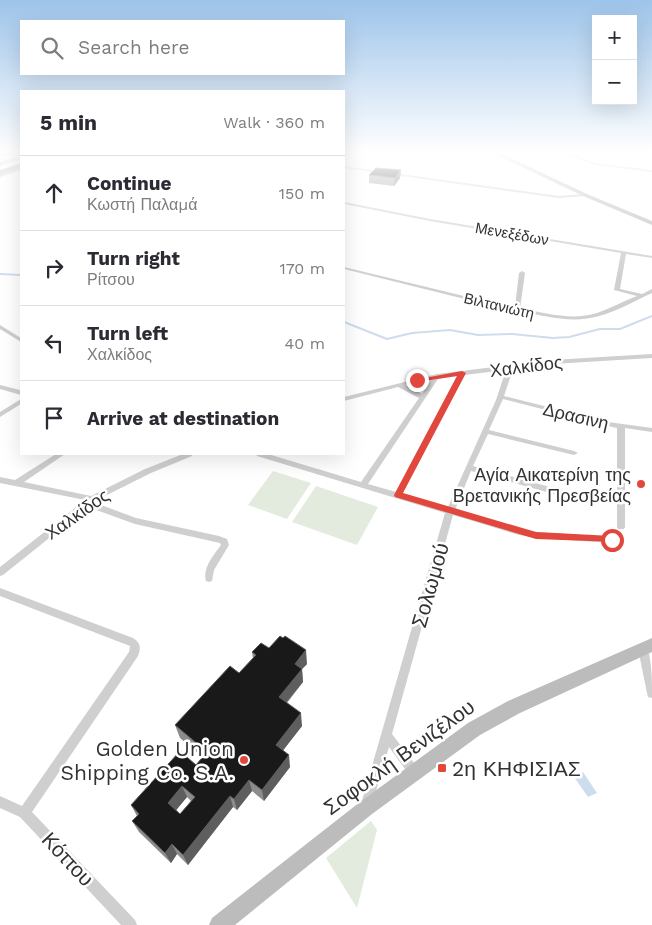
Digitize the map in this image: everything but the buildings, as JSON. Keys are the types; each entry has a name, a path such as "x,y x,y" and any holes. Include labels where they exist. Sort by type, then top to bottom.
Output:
{"main road":[{"path":"585,195 652,223"},
{"name":"Σοφοκλή Βενιζέλου","path":"218,925 366,808 457,740 491,719 648,647"}],"street":[{"path":"546,195 559,197 583,195"},
{"name":"Μενεξέδων","path":"345,202 438,221 652,257"},
{"path":"624,252 617,290 641,295"},
{"name":"Βιλτανιώτη","path":"345,268 547,316 584,318 597,315 652,291"},
{"path":"517,310 522,273"},
{"path":"0,327 20,339"},
{"name":"Χαλκίδος","path":"345,399 437,376 552,362 652,356"},
{"name":"Σολωμού","path":"366,808 450,511 501,397 510,368"},
{"path":"398,495 462,373"},
{"path":"364,484 437,376"},
{"path":"399,385 423,396"},
{"path":"0,387 20,391"},
{"name":"Δρασινη","path":"501,397 621,426 652,430"},
{"path":"0,415 19,404"},
{"path":"621,426 622,528"},
{"path":"485,431 574,453"},
{"path":"17,483 59,455"},
{"name":"Χαλκίδος","path":"0,572 89,501 148,471 187,455"},
{"path":"263,455 536,536 612,540"},
{"path":"470,468 568,495"},
{"path":"0,480 89,501 135,521 219,539 225,545 210,569 209,578"},
{"path":"0,592 135,644 134,652 24,813"},
{"path":"648,647 652,693"},
{"path":"386,734 414,772"},
{"name":"Κόττου","path":"0,802 24,813 130,925"}],"shaded area":[{"path":"273,471 311,483 287,519 248,505"},
{"path":"316,486 378,507 357,545 292,522"},
{"path":"371,821 377,830 357,908 326,858"}],"water":[{"path":"583,772 597,793 588,797 574,777"}],"waterway":[{"path":"0,274 20,275"},
{"path":"345,322 387,339 412,333 450,330 478,335 512,334 553,338 569,337 600,329 620,329 652,316"}],"place":[{"name":"Αγία Αικατερίνη της Βρετανικής Πρεσβείας","path":"641,484"},
{"name":"Golden Union Shipping Co. S.A.","path":"244,760"},
{"name":"2η ΚΗΦΙΣΙΑΣ","path":"442,768"}],"route":[{"path":"417,380 462,373 398,495 536,536 612,540"}]}
